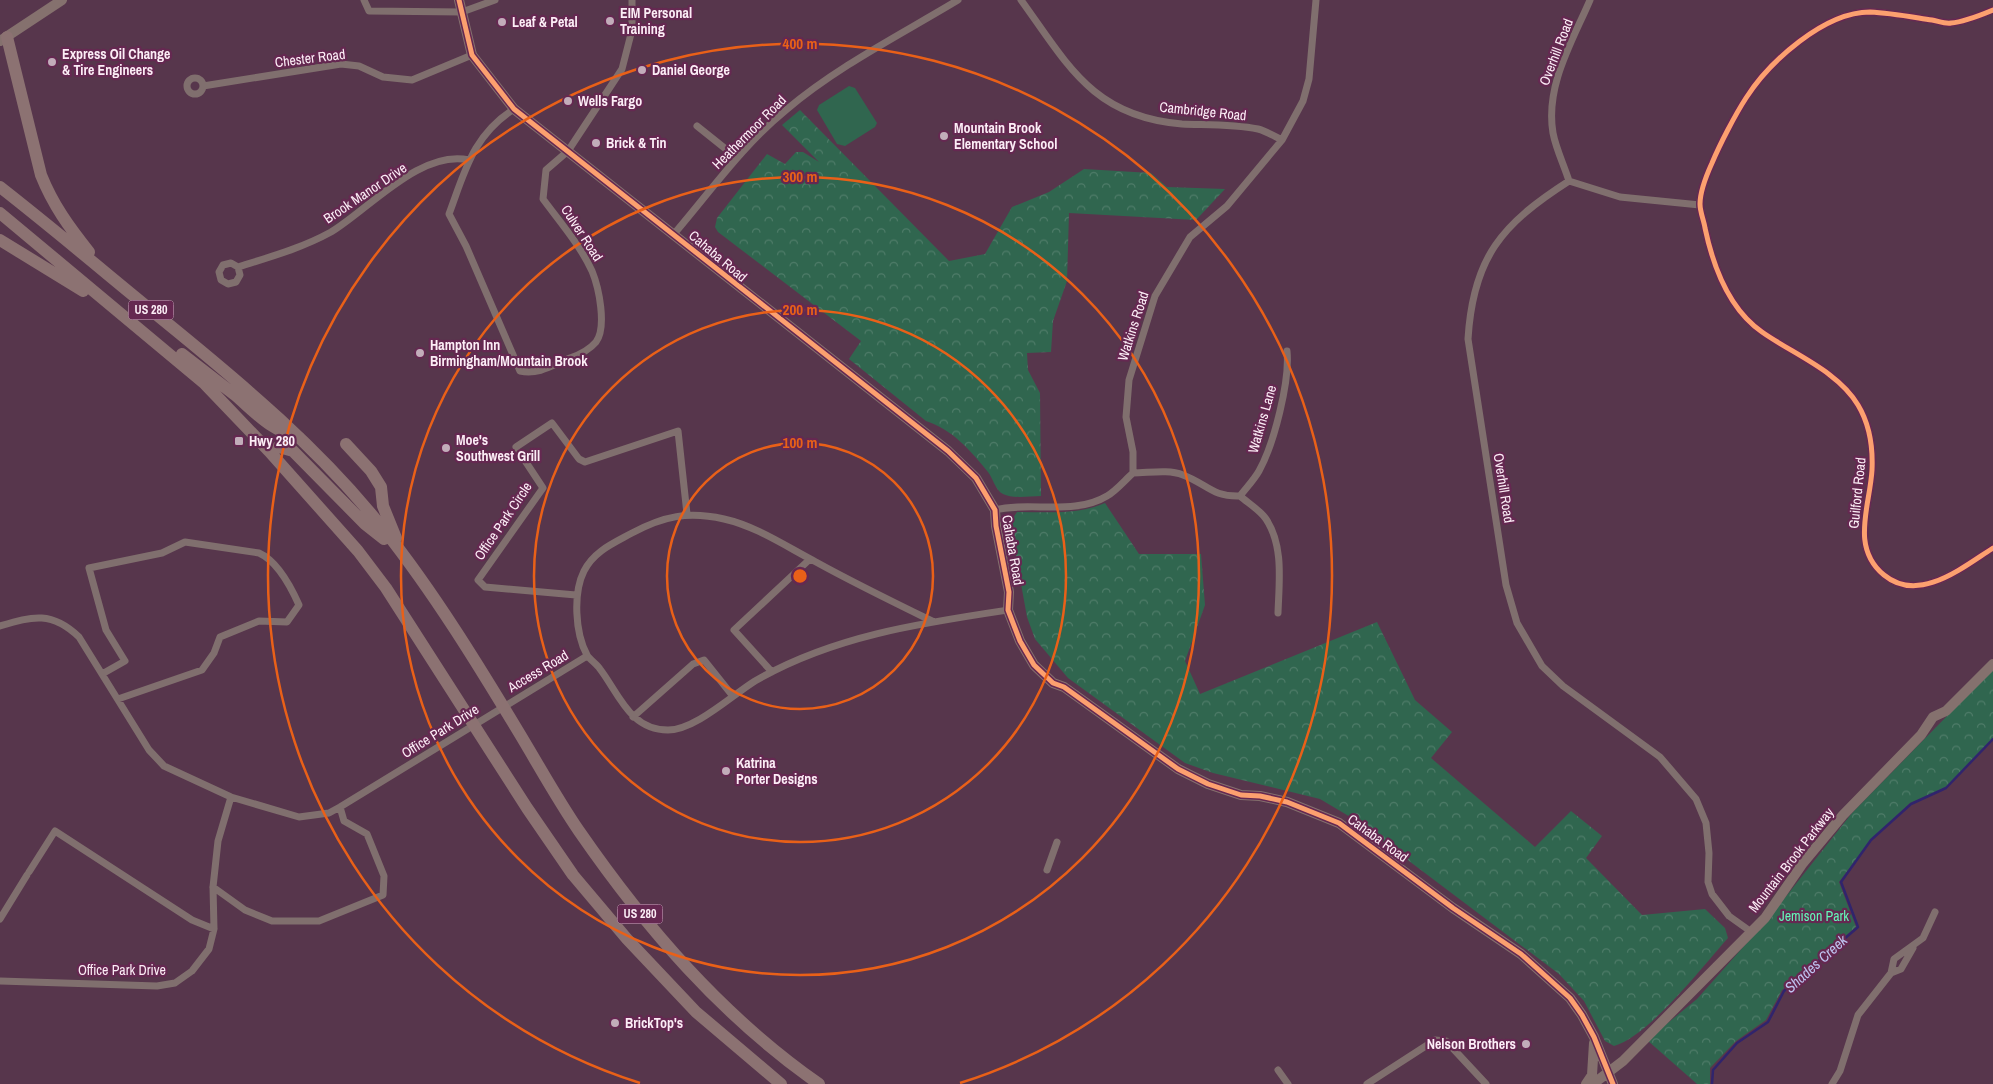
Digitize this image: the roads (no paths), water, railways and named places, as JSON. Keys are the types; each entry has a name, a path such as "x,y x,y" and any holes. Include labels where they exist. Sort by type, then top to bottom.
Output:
{"highway":[{"path":"4,39 41,175 49,197 61,218 105,272"},
{"name":"US 280","path":"0,187 243,385 299,437 350,491 402,554 502,707 577,828 646,921 720,1004 769,1046 819,1084"},
{"name":"US 280","path":"0,213 205,384 269,451 358,551 386,588 554,849 627,939 696,1012 781,1084"},
{"path":"0,240 163,340 211,375 269,425 282,433 299,437"},
{"path":"346,444 371,470 381,487 382,506 402,554"},
{"path":"269,451 279,447 293,451 366,524 402,554"}],"street":[{"path":"4,39 62,0"},
{"path":"364,0 367,9 377,11 462,12 495,0"},
{"name":"Cahaba Road","path":"459,0 472,55 514,109 948,451 976,478 995,510 996,526 1009,592 1008,610 1020,641 1034,664 1053,682 1064,687 1178,768 1208,784 1241,795 1260,796 1287,802 1339,823 1453,908 1520,954 1570,998 1594,1037 1613,1084"},
{"name":"Culver Road","path":"469,160 449,214 466,246 520,371 534,374 580,354 596,341 601,328 602,314 592,272 568,232 543,199 546,170 568,151 622,69 632,30 632,0"},
{"name":"Heathermoor Road","path":"674,234 737,158 785,110 834,74 958,0"},
{"name":"Cambridge Road","path":"1021,0 1071,70 1091,91 1114,106 1162,122 1259,129 1282,140"},
{"name":"Watkins Road","path":"1133,473 1133,452 1126,417 1129,380 1155,296 1190,237 1227,206 1282,140 1303,101 1309,79 1316,0"},
{"name":"Overhill Road","path":"1590,0 1557,79 1551,102 1553,134 1569,181 1536,203 1513,222 1492,249 1477,283 1470,309 1468,339 1506,585 1517,623 1542,666 1563,686 1660,757 1696,799 1706,823 1709,853 1708,882 1712,894 1729,916 1750,931"},
{"path":"1569,181 1620,197 1700,204 1712,162 1746,98 1774,65 1797,43 1844,17 1867,12 1951,23 1993,10"},
{"name":"Chester Road","path":"203,86 341,64 359,66 382,77 412,80 472,55"},
{"path":"469,160 480,139 499,119 514,109"},
{"path":"697,126 737,158"},
{"name":"Brook Manor Drive","path":"238,267 292,250 332,231 388,189 426,167 456,157 469,160"},
{"name":"Guilford Road","path":"1700,204 1710,254 1726,289 1744,315 1759,331 1848,391 1858,406 1867,425 1872,448 1872,474 1863,539 1871,560 1885,576 1912,586 1937,582 1993,548"},
{"name":"Watkins Lane","path":"1240,496 1259,471 1273,436 1289,367 1287,351"},
{"name":"Office Park Circle","path":"576,595 485,587 478,580 543,488 516,447 552,423 579,459 585,462 678,431 687,514"},
{"path":"995,510 1008,507 1079,505 1107,496 1133,473 1172,472 1183,475 1224,496 1240,496 1265,517 1274,532 1280,566 1278,613"},
{"path":"932,621 760,533 726,519 687,514 650,523 602,549 584,570 576,595 576,612 587,656 599,667 618,700 633,717 648,726 664,730 678,729 693,724 732,695 772,672 822,648 932,621 1008,610"},
{"path":"102,674 125,661 106,630 89,568 162,554 185,542 259,553 267,557 292,590 299,604 287,622 259,621 220,637 214,653 202,670 118,699"},
{"path":"772,672 734,630 810,559"},
{"name":"Office Park Drive","path":"0,626 27,618 44,617 67,625 79,636 149,750 164,766 232,797 299,817 329,813 502,707"},
{"name":"Access Road","path":"502,707 587,656"},
{"path":"633,717 693,664 704,660 732,695"},
{"name":"Mountain Brook Parkway","path":"1593,1084 1623,1061 1765,918 1803,863 1843,815 1921,735 1933,717 1946,711 1993,664"},
{"name":"Office Park Drive","path":"0,981 157,986 175,983 192,971 209,949 214,929 213,887 218,841 232,797"},
{"path":"213,887 245,910 272,921 319,921 383,894 384,876 368,834 344,821 340,807"},
{"path":"0,919 55,831 192,920 214,929"},
{"path":"1047,870 1057,842"},
{"path":"1832,1084 1840,1071 1858,1015 1891,973 1894,959 1923,938 1935,912"},
{"path":"1586,1084 1592,1075 1594,1037"},
{"path":"1368,1084 1435,1040 1446,1041 1486,1084"},
{"path":"1278,1070 1288,1084"}],"waterway":[{"name":"Shades Creek","path":"1712,1084 1713,1070 1737,1043 1768,1022 1784,991 1858,927 1841,882 1871,840 1911,804 1946,788 1993,739"}],"place":[{"name":"EIM Personal Training","path":"610,21"},
{"name":"Leaf & Petal","path":"502,22"},
{"name":"Express Oil Change & Tire Engineers","path":"52,62"},
{"name":"Daniel George","path":"642,70"},
{"name":"Wells Fargo","path":"568,101"},
{"name":"Mountain Brook Elementary School","path":"944,136"},
{"name":"Brick & Tin","path":"596,143"},
{"name":"Hampton Inn Birmingham/Mountain Brook","path":"420,353"},
{"name":"Hwy 280","path":"239,441"},
{"name":"Moe's Southwest Grill","path":"446,448"},
{"name":"Katrina Porter Designs","path":"726,771"},
{"name":"BrickTop's","path":"615,1023"},
{"name":"Nelson Brothers","path":"1526,1044"}],"park label":[{"name":"Jemison Park","path":"1814,916"}]}
